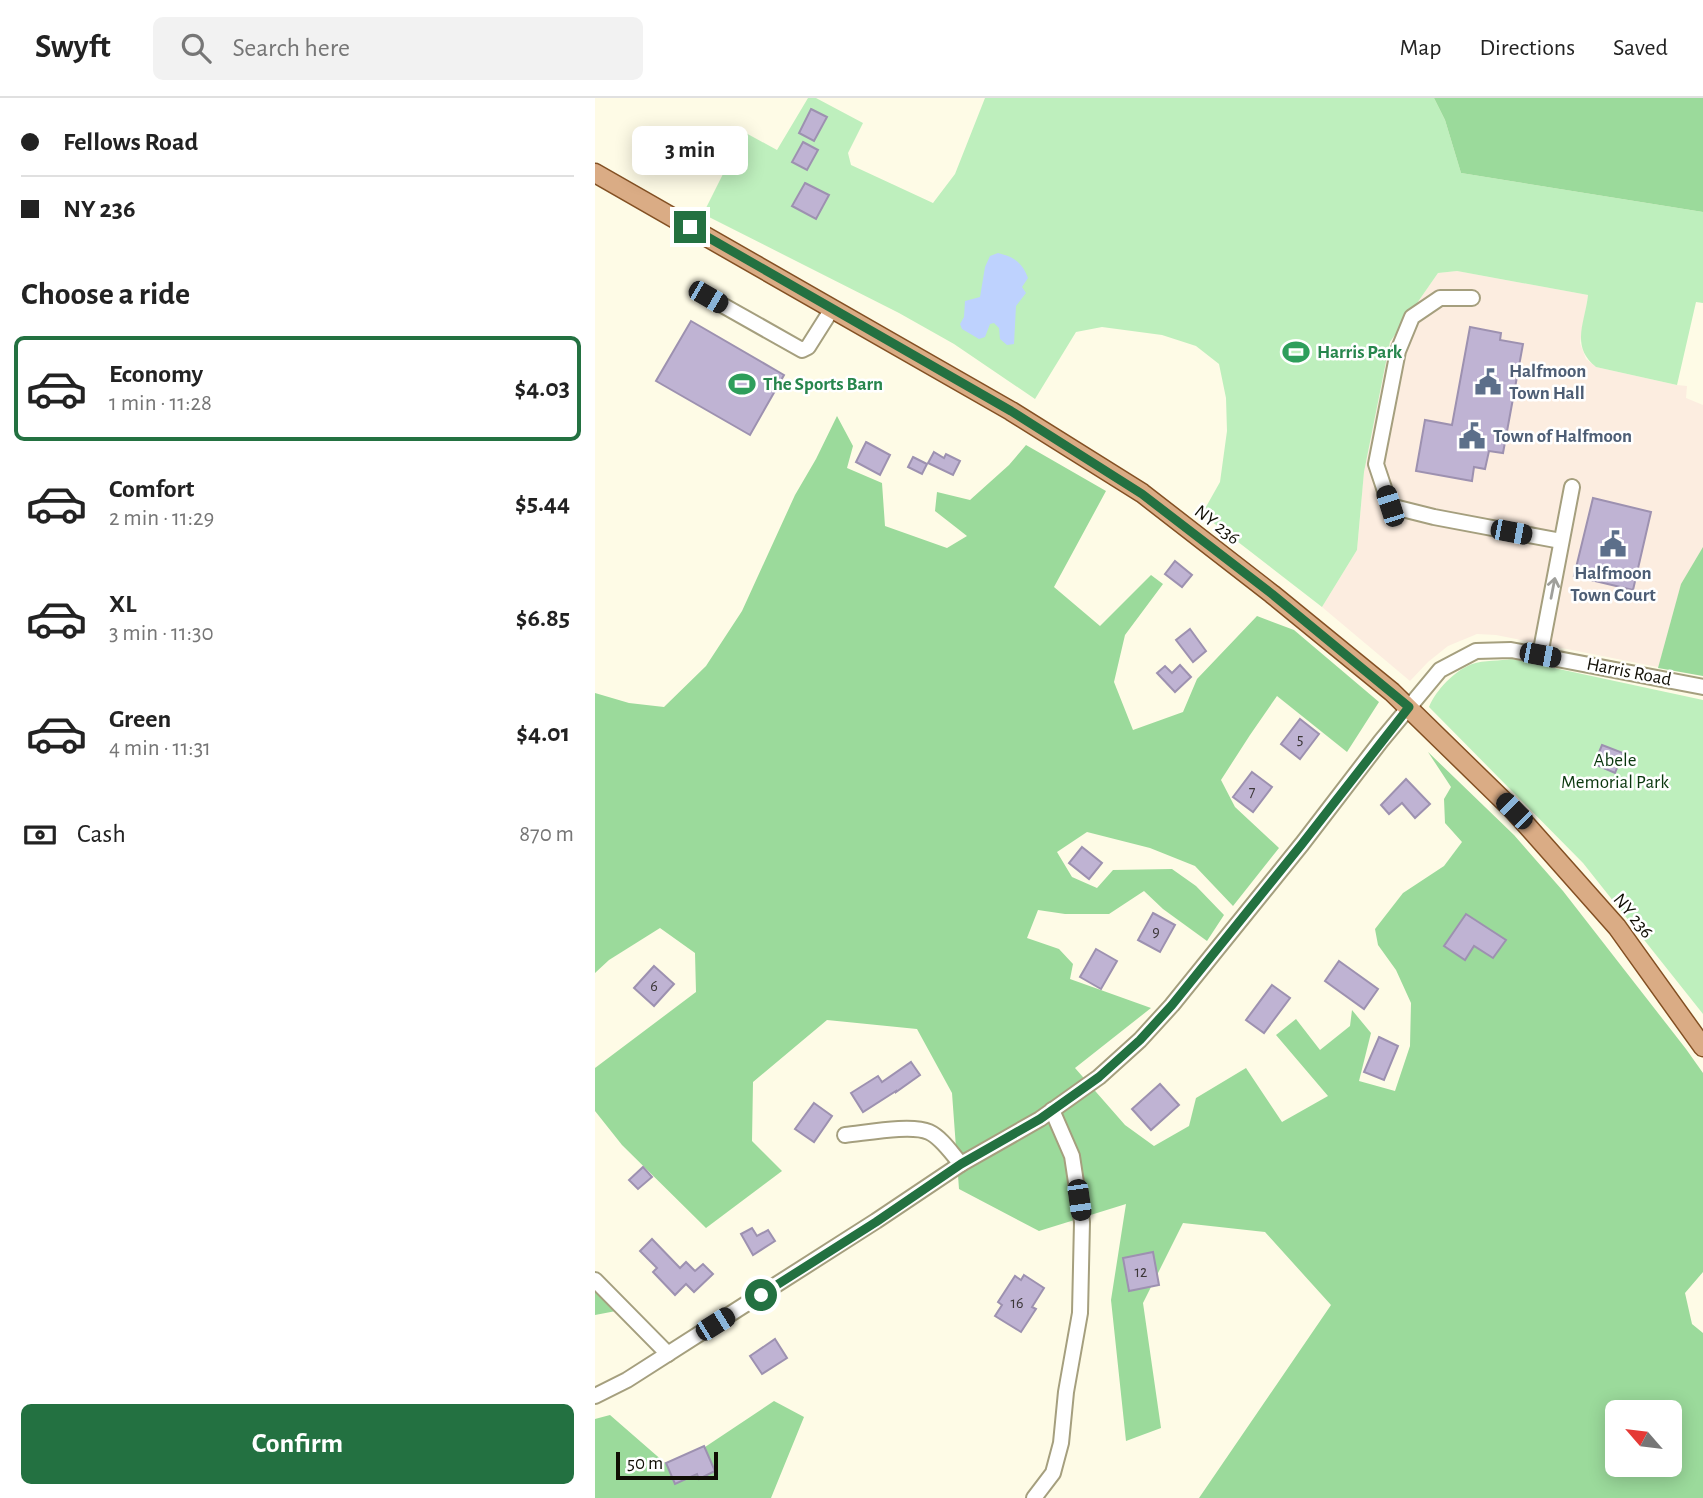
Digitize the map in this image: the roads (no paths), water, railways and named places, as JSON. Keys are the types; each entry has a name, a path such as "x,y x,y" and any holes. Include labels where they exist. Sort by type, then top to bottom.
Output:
{"main road":[{"name":"NY 236","path":"595,173 1011,411 1142,494 1272,594 1409,707 1514,811 1617,927 1703,1047"}],"street":[{"path":"708,297 802,350 808,347 832,309"},
{"path":"1472,299 1440,299 1412,317 1398,351 1377,464 1390,506 1562,541"},
{"path":"1540,655 1572,487"},
{"name":"Harris Road","path":"595,1396 669,1354 876,1222 961,1164 1040,1119 1099,1077 1140,1040 1172,1005 1440,670 1476,651 1511,650 1703,687"},
{"path":"1034,1498 1053,1473 1061,1443 1066,1392 1080,1313 1082,1222 1072,1156 1052,1110"},
{"path":"845,1135 917,1129 938,1138 961,1164"},
{"path":"595,1280 669,1354"}],"water":[{"path":"998,253 1017,261 1028,278 1022,287 1026,293 1016,306 1014,344 1007,345 1000,339 999,328 994,323 990,324 985,337 979,339 962,329 960,324 964,317 965,301 980,297 985,267 990,256"}],"place":[{"name":"Harris Park","path":"1296,352"},
{"name":"Halfmoon Town Hall","path":"1488,382"},
{"name":"The Sports Barn","path":"742,384"},
{"name":"Town of Halfmoon","path":"1472,436"},
{"name":"Halfmoon Town Court","path":"1613,544"}],"park label":[{"name":"Abele Memorial Park","path":"1615,771"}]}
